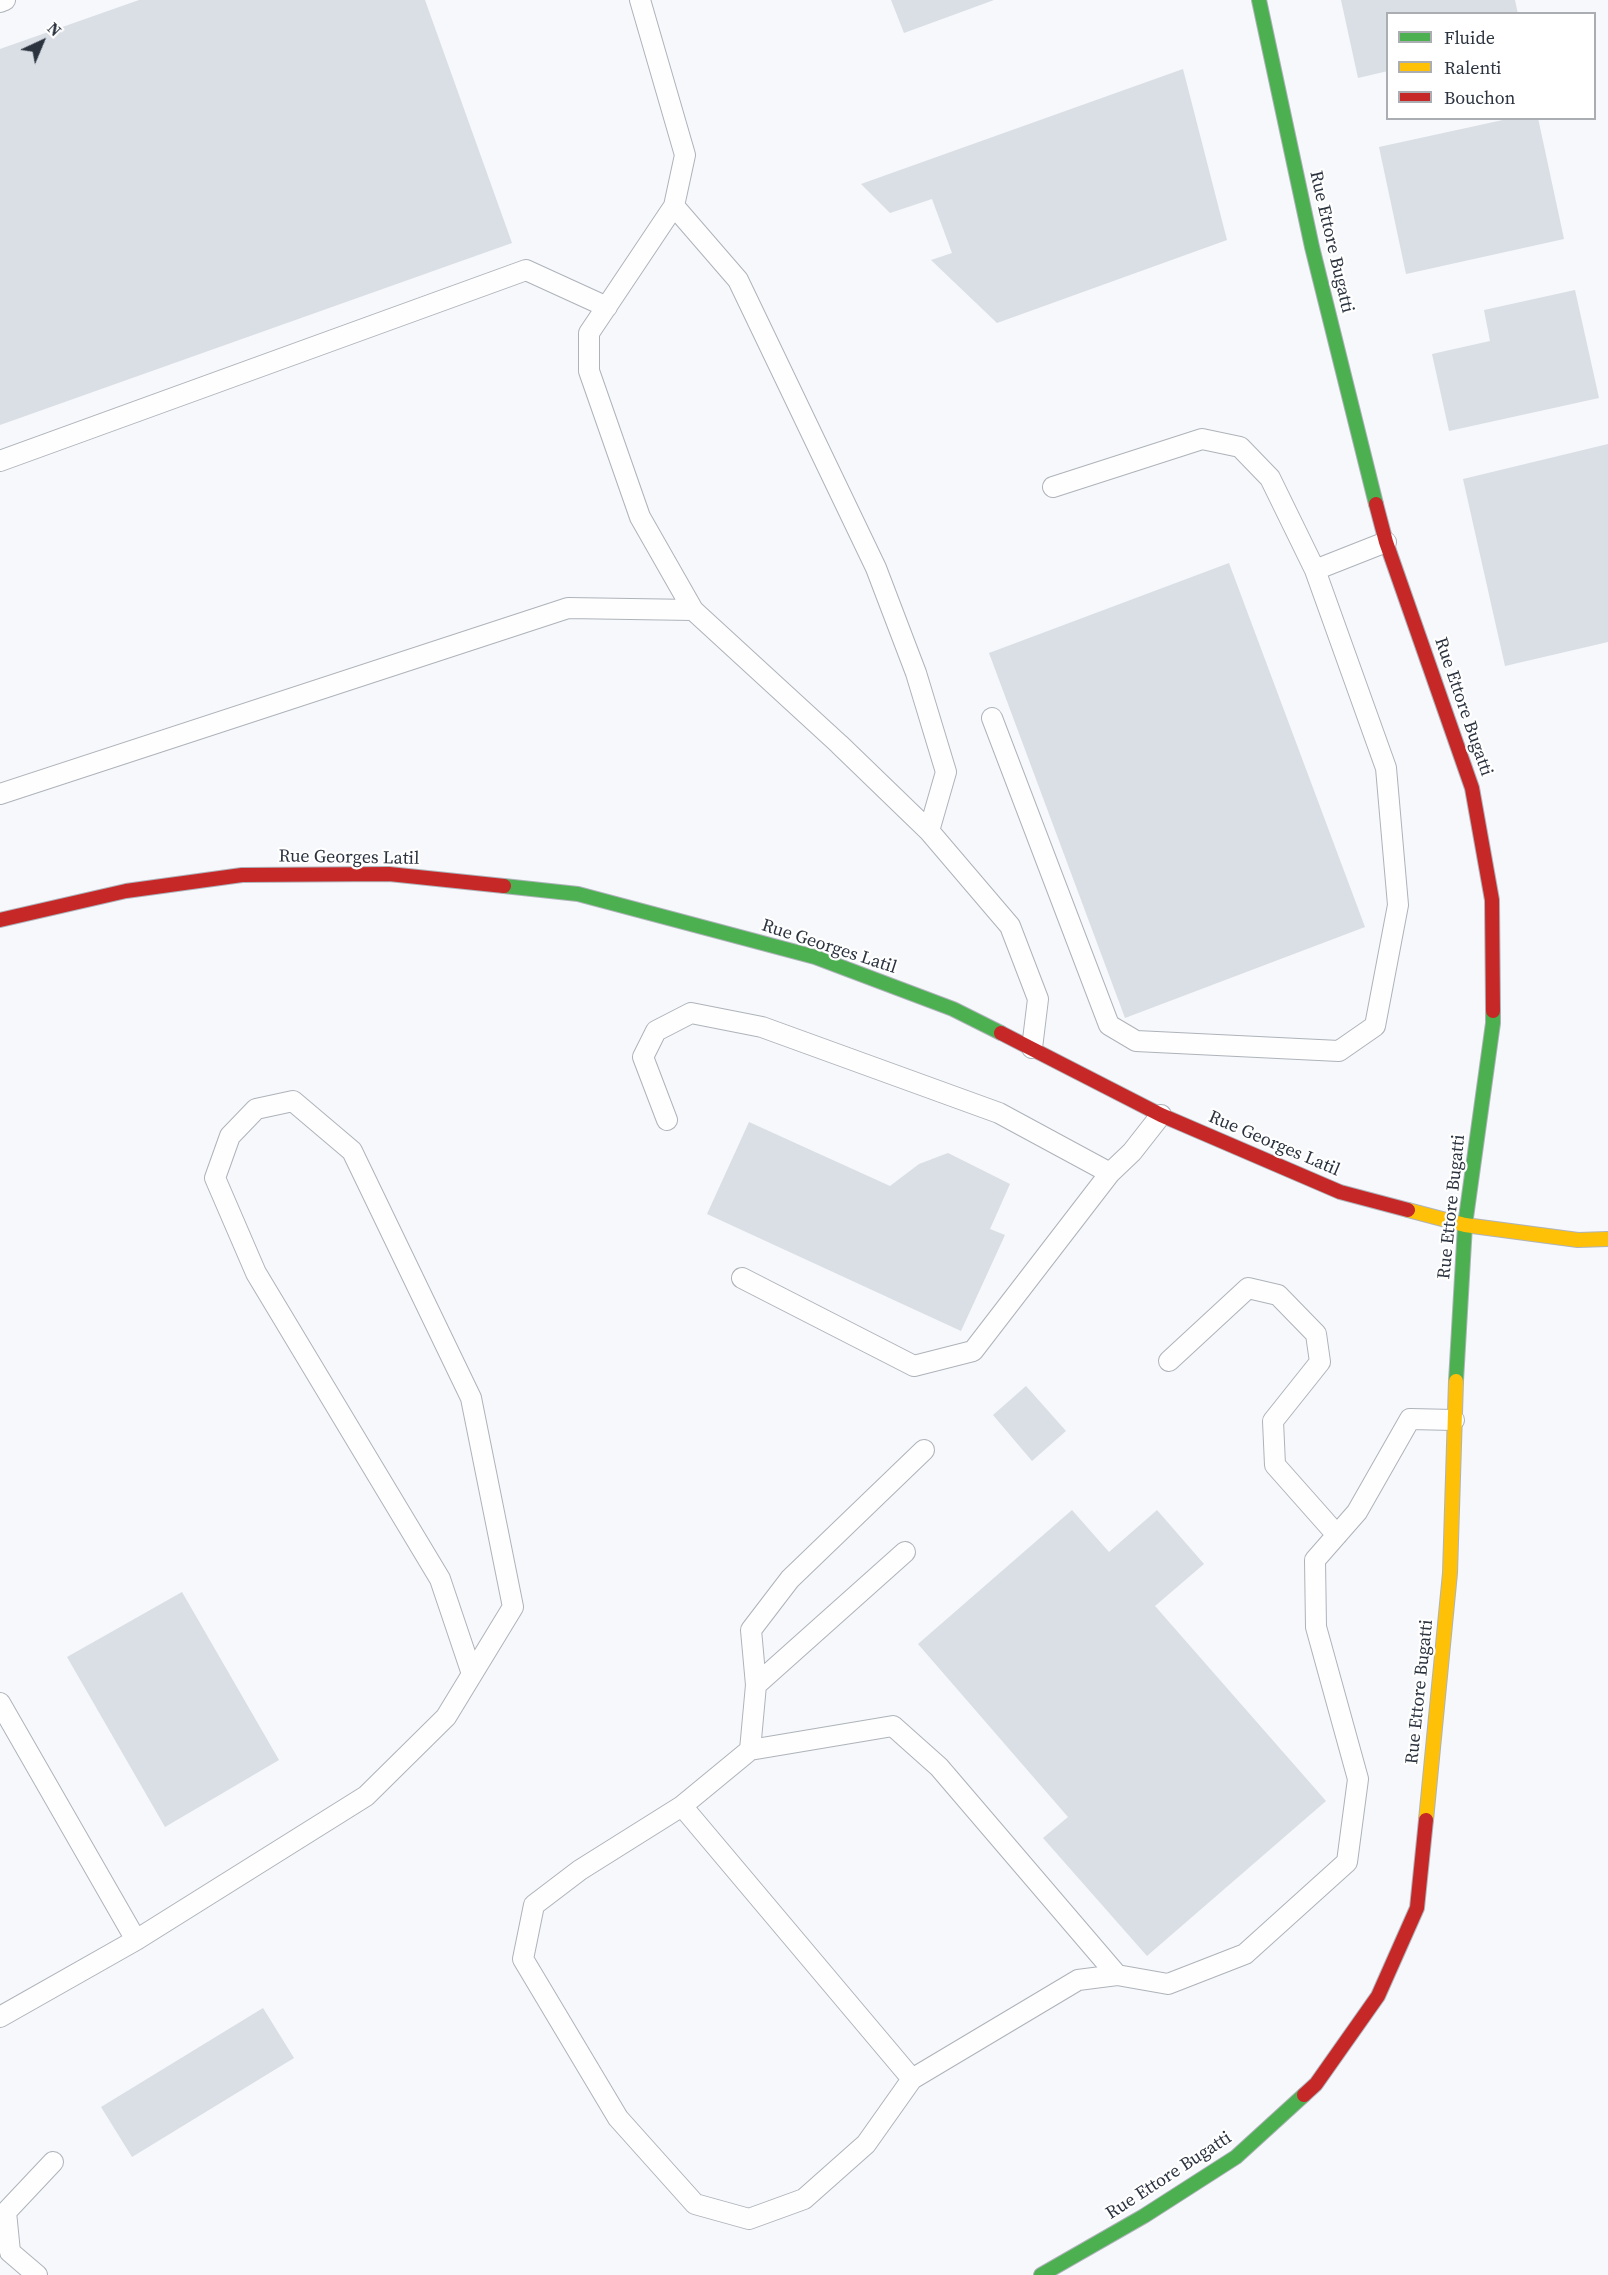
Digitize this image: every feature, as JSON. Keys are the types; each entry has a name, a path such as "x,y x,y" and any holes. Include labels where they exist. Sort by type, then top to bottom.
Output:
{"street":[{"name":"Rue Ettore Bugatti","path":"1041,2275 1144,2216 1236,2157 1316,2084 1378,1996 1417,1908 1450,1573 1454,1420 1465,1225 1493,1023 1492,900 1472,788 1386,542 1312,247 1259,0"},
{"name":"Rue Georges Latil","path":"0,920 126,891 242,875 389,874 578,894 815,957 953,1010 1161,1115 1340,1192 1465,1225 1578,1240 1608,1239"}],"lane":[{"path":"0,2 5,0"},
{"path":"640,0 685,155 674,206 589,333 589,371 640,517 693,610 839,744 929,831 1010,926 1038,999 1032,1048"},
{"path":"674,206 738,280 876,568 916,673 946,772 929,831"},
{"path":"0,461 526,270 607,307"},
{"path":"992,718 1109,1025 1136,1041 1339,1051 1375,1026 1398,905 1386,768 1314,570 1270,478 1240,447 1203,439 1053,487"},
{"path":"1314,570 1386,542"},
{"path":"0,794 568,608 693,610"},
{"path":"667,1120 643,1057 656,1031 691,1013 762,1027 999,1113 1110,1173"},
{"path":"0,2017 136,1940 366,1796 446,1717 513,1607 471,1398 352,1151 293,1101 256,1109 230,1136 215,1178 256,1273 440,1579 472,1674"},
{"path":"742,1278 914,1366 973,1351 1110,1173 1132,1152 1161,1115"},
{"path":"1169,1361 1248,1288 1278,1295 1316,1334 1320,1362 1273,1421 1275,1465 1337,1535"},
{"path":"1117,1975 939,1767 893,1726 750,1750 682,1806 580,1870 534,1905 523,1959 618,2118 695,2204 749,2219 804,2199 866,2144 912,2079 1078,1980 1117,1975 1168,1984 1245,1954 1347,1862 1358,1779 1316,1628 1315,1560 1357,1512 1410,1419 1454,1420"},
{"path":"750,1750 756,1685 751,1630 790,1579 924,1450"},
{"path":"756,1685 904,1551"},
{"path":"0,1703 136,1940"},
{"path":"682,1806 912,2079"},
{"path":"37,2275 9,2252 6,2212 54,2162"}],"building":[{"path":"139,0 425,0 512,243 0,425 0,49"},
{"path":"891,0 994,0 904,33"},
{"path":"1341,0 1515,0 1518,12 1386,12 1386,71 1358,78"},
{"path":"1183,69 1227,240 997,323 931,260 952,253 932,199 890,213 861,184"},
{"path":"1503,120 1538,120 1564,239 1406,274 1379,147"},
{"path":"1575,290 1599,398 1449,431 1432,354 1490,341 1484,310"},
{"path":"1608,444 1608,642 1505,666 1463,479"},
{"path":"1229,563 1365,927 1125,1018 989,653"},
{"path":"749,1122 890,1186 919,1164 948,1153 1010,1184 990,1229 1005,1235 961,1331 707,1214"},
{"path":"1026,1386 1066,1431 1032,1461 993,1415"},
{"path":"1072,1510 1109,1552 1157,1510 1204,1564 1155,1606 1326,1801 1147,1956 1043,1838 1068,1817 918,1644"},
{"path":"182,1592 279,1760 165,1827 67,1657"},
{"path":"263,2008 294,2058 132,2157 101,2107"}],"traffic: fast":[{"path":"1259,0 1312,247 1376,504"},
{"path":"504,886 578,894 815,957 953,1009 1001,1033"},
{"path":"1456,1381 1465,1225 1493,1011"},
{"path":"1041,2275 1144,2216 1236,2157 1304,2095"}],"traffic: slow":[{"path":"1408,1210 1465,1225 1578,1240 1608,1239"},
{"path":"1426,1820 1450,1573 1456,1381"}],"traffic: jam":[{"path":"1376,504 1386,542 1472,788 1492,900 1493,1011"},
{"path":"0,920 126,891 242,875 389,874 504,886"},
{"path":"1001,1033 1161,1115 1340,1192 1408,1210"},
{"path":"1304,2095 1316,2084 1378,1996 1417,1908 1426,1820"}]}
